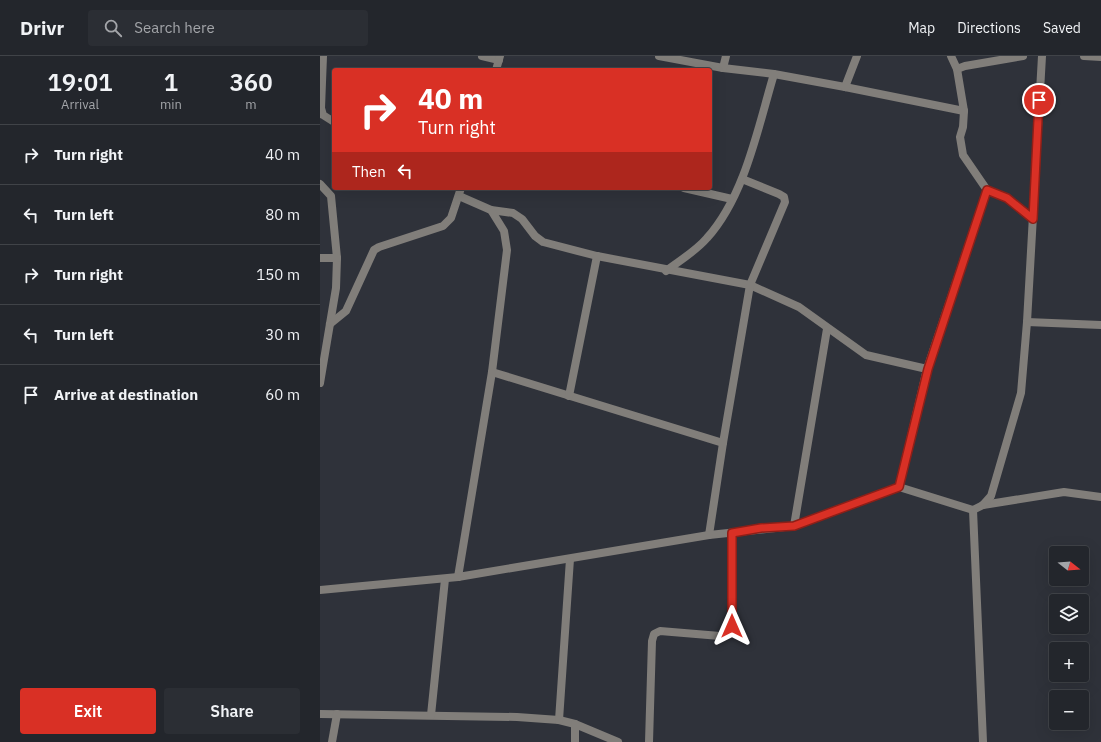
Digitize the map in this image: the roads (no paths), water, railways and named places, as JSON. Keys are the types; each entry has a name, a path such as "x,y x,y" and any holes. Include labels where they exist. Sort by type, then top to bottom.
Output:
{"street":[{"path":"323,56 321,108 323,115 332,121"},
{"path":"482,56 500,58 497,68"},
{"path":"659,56 723,68 774,74 964,111"},
{"path":"723,68 726,56"},
{"path":"845,87 857,56"},
{"path":"951,56 961,67"},
{"path":"967,56 961,67 964,111 960,137 963,155 987,190 1007,198 1033,219"},
{"path":"961,67 1023,56"},
{"path":"983,505 990,496 1021,393 1027,322 1042,56"},
{"path":"1084,56 1101,57"},
{"path":"666,271 706,239 732,199 742,179 774,74"},
{"path":"710,535 723,443 750,286 785,202 784,197 779,194 742,179"},
{"path":"320,184 331,196 337,258 336,288 320,383"},
{"path":"693,190 732,199"},
{"path":"899,487 928,369 987,190"},
{"path":"330,324 346,311 374,250 443,226 451,218 460,192 491,210 513,213 522,218 535,236 543,242 597,256 666,271 750,286 799,307 827,329 866,355 928,369"},
{"path":"458,577 492,372 507,250 504,231 491,210"},
{"path":"569,396 597,256"},
{"path":"320,258 337,258"},
{"path":"1027,322 1101,325"},
{"path":"794,526 827,329"},
{"path":"492,372 723,443"},
{"path":"320,590 444,579 710,535 761,528 794,526 899,487 973,510 983,505 1064,492 1101,497"},
{"path":"973,510 982,742"},
{"path":"648,742 652,641 654,634 660,631 720,636 728,633 732,626 732,533"},
{"path":"559,720 570,559"},
{"path":"431,715 444,579"},
{"path":"320,714 517,717 559,720 575,724 618,742"},
{"path":"332,742 337,714"},
{"path":"575,724 575,742"}]}
